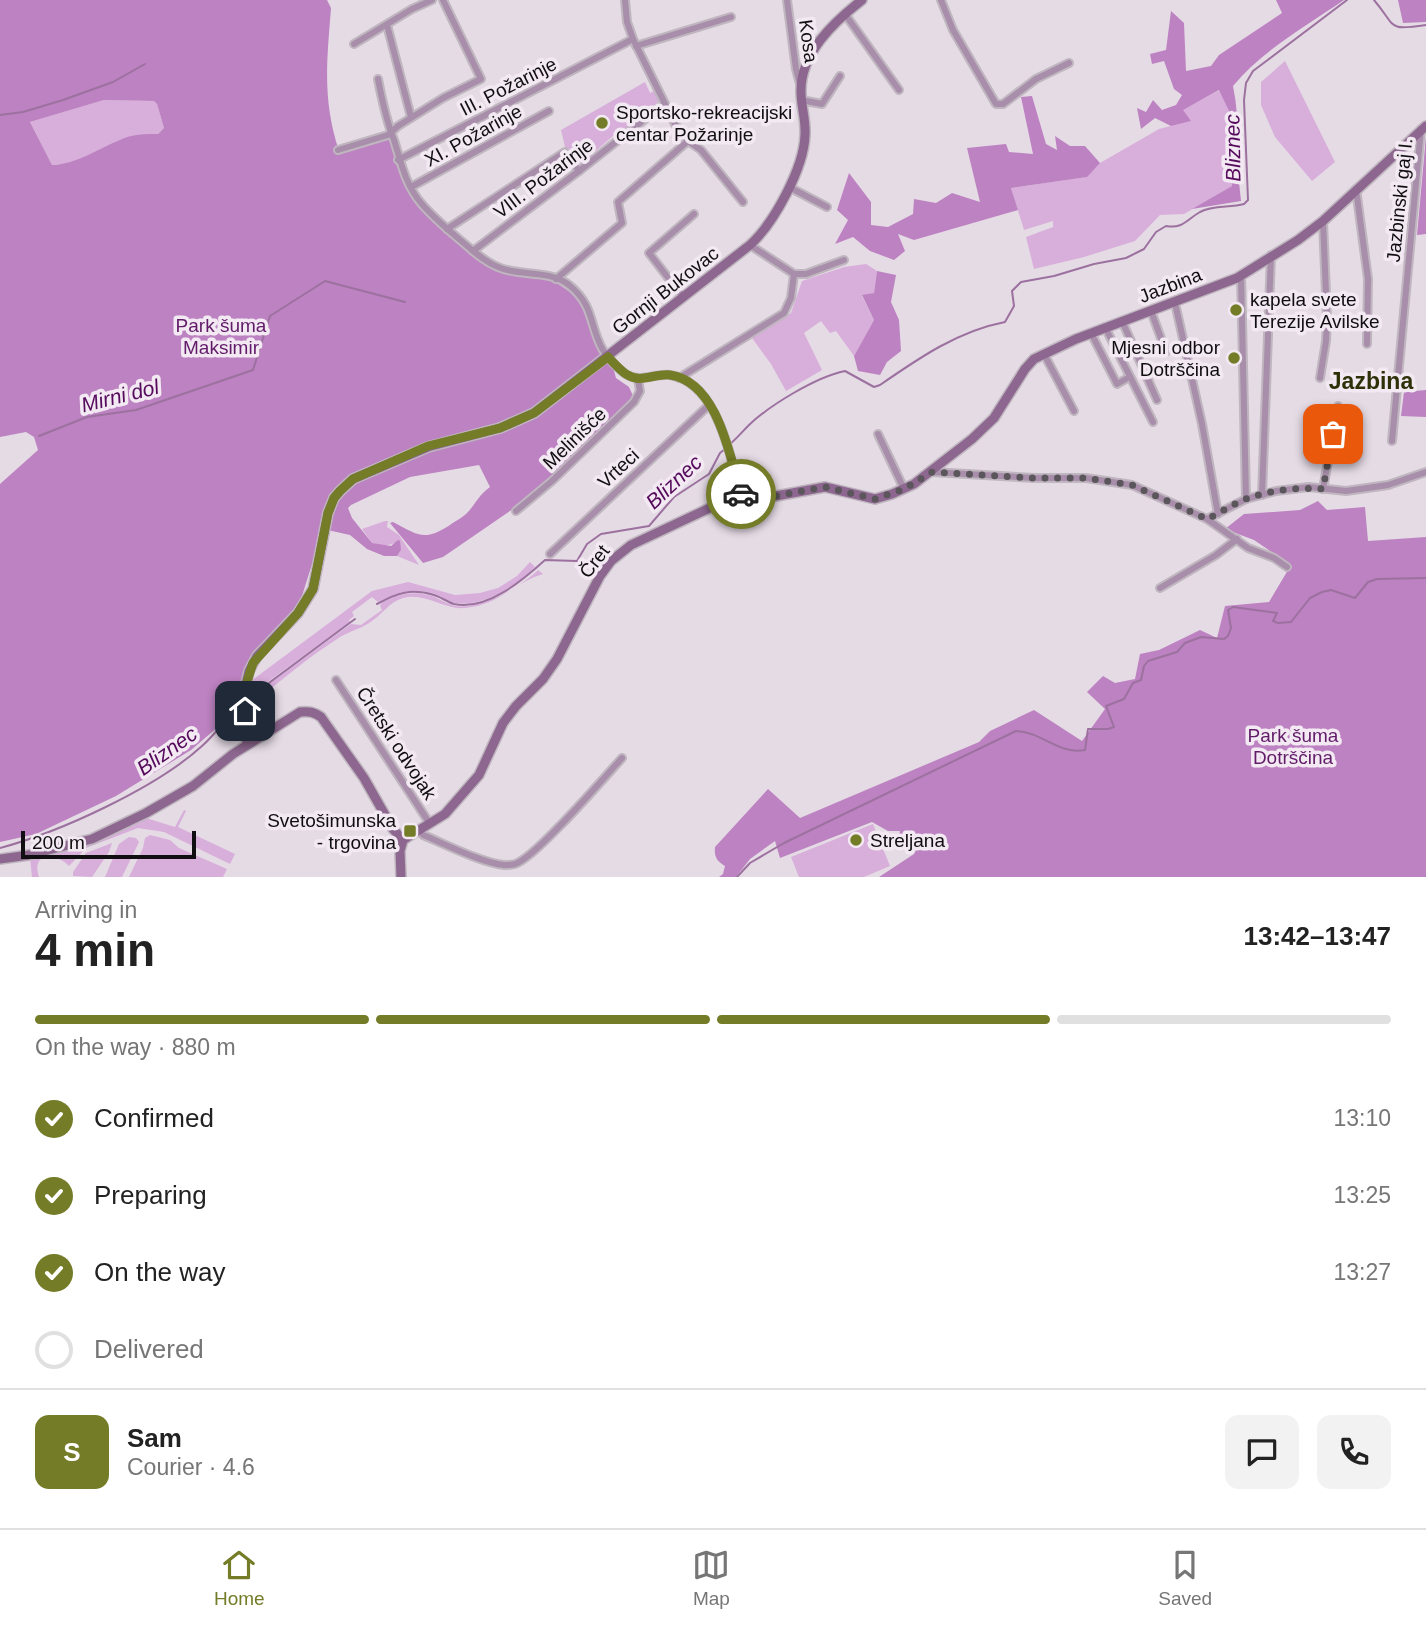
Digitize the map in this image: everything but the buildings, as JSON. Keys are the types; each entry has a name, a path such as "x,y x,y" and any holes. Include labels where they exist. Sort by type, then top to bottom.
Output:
{"street":[{"path":"354,44 432,0"},
{"path":"338,150 390,133 411,117 481,79 443,0"},
{"path":"625,0 627,22 634,42 675,124 688,141 701,150 743,202"},
{"name":"Kosa","path":"787,0 796,69 801,85"},
{"name":"Gornji Bukovac","path":"247,745 245,694 249,671 257,656 298,613 313,589 328,513 334,498 353,479 428,446 500,428 534,413 750,245 766,228 789,187 805,138 801,85 806,65 827,31 862,0"},
{"path":"941,0 953,30 996,104 1003,104 1036,79 1069,63"},
{"path":"845,13 899,90"},
{"name":"III. Požarinje","path":"398,160 634,42 731,17"},
{"path":"387,25 411,117"},
{"path":"801,100 822,104 840,76"},
{"path":"378,79 398,160 420,202 473,251 503,269 532,272 567,284 591,314 603,350 626,374 638,379 660,375 679,378 696,389 709,405 726,436 742,497"},
{"name":"VIII. Požarinje","path":"473,251 664,104"},
{"name":"XI. Požarinje","path":"411,187 549,111"},
{"name":"Jazbina","path":"932,472 994,418 1034,359 1105,327 1175,303 1241,275 1298,240 1323,221 1424,128"},
{"name":"Jazbinski gaj I.","path":"1392,441 1424,128"},
{"path":"556,279 622,223 618,202 688,141"},
{"path":"447,229 565,152 579,171"},
{"path":"789,187 827,207"},
{"path":"1356,189 1368,279 1367,344"},
{"path":"683,298 649,253 694,214"},
{"path":"1321,378 1327,318 1323,221"},
{"path":"750,245 794,274 806,274 844,260"},
{"path":"1262,495 1271,256"},
{"path":"679,378 784,313 791,298 794,274"},
{"path":"1241,275 1247,499"},
{"path":"1175,303 1202,424 1217,514"},
{"path":"1151,311 1166,352"},
{"path":"1122,321 1157,400"},
{"path":"1105,327 1153,422"},
{"path":"1091,333 1117,384 1126,379"},
{"path":"1044,354 1074,411"},
{"name":"Melinišće","path":"516,512 634,402 640,391 638,379"},
{"name":"Vrteci","path":"550,554 709,405"},
{"path":"1323,489 1338,406"},
{"path":"878,434 904,489"},
{"path":"932,472 1109,481 1132,485 1207,519 1248,548 1275,558 1287,567"},
{"name":"Čret","path":"403,840 430,824 459,800 479,775 503,723 543,679 557,659 600,576 611,562 631,545 715,506 742,497 776,496 825,487 875,499 904,489 932,472"},
{"path":"1207,519 1247,499 1262,495 1309,488 1346,491 1388,485 1426,472"},
{"path":"1160,588 1216,555 1237,539"},
{"name":"Čretski odvojak","path":"337,680 430,824"},
{"path":"0,859 29,855 92,839 193,786 247,745 300,712 317,714 364,778 393,829 403,840 400,851 401,877"},
{"path":"419,830 423,835 485,860 503,865 515,864 565,819 622,758"}],"shaded area":[{"path":"1285,61 1335,162 1312,181 1275,137 1261,105 1261,82"},
{"name":"Sportsko-rekreacijski centar Požarinje","path":"645,82 650,93 654,91 659,101 618,137 613,136 578,166 566,151 561,130"},
{"path":"1220,90 1229,111 1232,186 1184,214 1160,215 1135,241 1034,269 1026,237 1053,227 1053,221 1024,230 1011,188 1086,177 1100,163 1159,129 1190,121 1182,110"},
{"path":"104,100 154,101 164,128 158,134 129,138 79,159 52,165 30,122"},
{"path":"866,264 877,271 874,293 862,296 874,320 854,356 836,331 830,333 821,321 804,333 822,370 786,391 752,338 791,313 802,281 844,267"},
{"path":"388,521 387,527 399,535 419,565 397,556 401,550 395,543 385,546 372,543 362,529"},
{"path":"530,562 535,567 519,581 499,594 477,602 450,602 435,594 419,591 399,593 378,602 372,597 352,612 354,616 350,622 251,694 251,681 372,591 408,582 455,595 480,593 498,588 517,576"},
{"path":"538,570 543,574 487,603 477,606 457,608 419,597 398,600 369,623 340,637 317,653 251,705 251,697 351,624 361,625 382,610 382,602 414,593 435,597 455,606 476,604 511,590"},
{"path":"184,810 186,811 178,827 235,854 230,864 164,832 138,828 86,848 69,866 57,858 41,859 37,869 39,877 32,877 30,857 146,818 175,827"},
{"name":"Streljana","path":"873,824 890,866 864,877 799,877 791,857"},
{"path":"150,835 170,840 179,848 227,869 223,877 129,877 145,838"},
{"path":"129,837 136,838 139,842 122,877 105,877 119,844"},
{"path":"112,843 92,877 73,876 86,853"}],"green space":[{"name":"Park šuma Maksimir","path":"0,0 327,0 331,8 327,63 328,97 339,151 392,139 397,164 415,199 457,242 481,260 554,281 576,296 590,318 601,355 613,367 616,378 629,387 634,398 539,491 443,557 423,563 390,523 421,535 434,534 450,525 466,514 490,487 479,465 410,477 351,505 348,508 352,518 372,543 391,546 400,541 401,550 397,556 384,556 367,549 350,535 323,529 297,612 252,656 225,721 191,750 116,796 36,834 0,842 0,484 38,450 34,437 26,432 0,437","holes":["104,100 154,101 164,128 158,134 129,137 61,164 52,165 30,122"]},
{"path":"1276,0 1344,0 1271,50 1233,86 1241,201 1192,209 1232,186 1229,111 1219,90 1183,110 1191,121 1171,126 1155,118 1141,129 1137,108 1146,112 1153,100 1162,110 1176,105 1182,95 1174,89 1164,61 1152,64 1150,54 1166,50 1171,11 1184,23 1186,71 1211,66 1219,55 1282,13"},
{"path":"1398,0 1426,0 1426,22 1403,23"},
{"path":"1032,96 1046,144 1057,150 1055,136 1070,146 1085,146 1100,163 1087,177 1011,188 1018,210 914,240 898,234 905,251 894,260 870,251 853,237 835,244 848,220 837,210 849,173 871,202 871,225 888,227 913,214 914,199 936,203 952,193 980,202 967,148 1006,144 1009,152 1033,154 1021,97"},
{"path":"1426,136 1426,234 1417,235"},
{"path":"877,271 896,275 891,302 899,320 901,351 887,362 880,375 858,371 854,356 874,320 862,295 874,293"},
{"path":"1426,390 1426,417 1401,416 1404,392"},
{"name":"Park šuma Dotrščina","path":"1318,501 1327,510 1365,507 1368,541 1426,537 1426,877 879,877 914,854 919,844 896,847 900,831 888,831 872,822 780,858 775,841 750,859 736,877 719,877 725,866 717,858 715,847 768,789 800,818 979,742 990,731 1034,710 1082,741 1105,709 1087,692 1103,676 1115,683 1135,679 1140,654 1159,650 1200,630 1217,638 1225,606 1269,602 1291,565 1254,540 1225,529 1244,514 1300,510"}],"waterway":[{"name":"Bliznec","path":"729,445 769,409 821,379 845,371 874,387 955,339 1005,322 1014,306 1012,291 1021,282 1126,258 1144,249 1156,232 1166,226 1181,225 1205,210 1244,204 1248,200 1244,100 1246,83 1253,71 1347,0"},
{"name":"Bliznec","path":"1374,0 1398,27 1426,25"},
{"path":"0,115 23,112 63,100 113,82 145,64"},
{"name":"Mirni dol","path":"39,436 87,417 136,410 253,370 270,316 325,281 405,302"},
{"name":"Bliznec","path":"377,604 398,594 411,592 434,595 454,604 479,603 504,592 545,560 577,561 587,544 601,534 649,526 674,497 709,474 725,449"},
{"path":"737,877 750,863 784,843 1016,731 1034,735 1067,749 1085,750 1088,729 1114,727 1106,706 1124,699 1133,683 1141,680 1148,661 1177,652 1185,643 1201,637 1224,639 1231,628 1228,610 1233,607 1277,613 1273,621 1291,622 1310,598 1322,592 1331,590 1355,598 1368,582 1377,579 1426,578"},
{"name":"Bliznec","path":"250,697 355,619"},
{"name":"Bliznec","path":"0,848 78,820 134,793 183,762 202,746 243,702"}],"way so far":[{"path":"741,494 742,497 776,496 825,487 875,499 904,489 932,472 1086,478 1132,485 1207,519 1247,499 1276,491 1323,489 1333,434"}],"place":[{"name":"Sportsko-rekreacijski centar Požarinje","path":"602,123"},
{"name":"kapela svete Terezije Avilske","path":"1236,310"},
{"name":"Mjesni odbor Dotrščina","path":"1234,358"},
{"name":"Svetošimunska - trgovina","path":"410,831"},
{"name":"Streljana","path":"856,840"}],"district":[{"name":"Jazbina","path":"1371,381"}],"route":[{"path":"245,711 245,688 253,663 298,613 313,589 328,513 340,491 353,479 428,446 500,428 534,413 608,357 626,374 638,379 670,375 685,380 696,389 718,419 726,436 741,494"}]}
